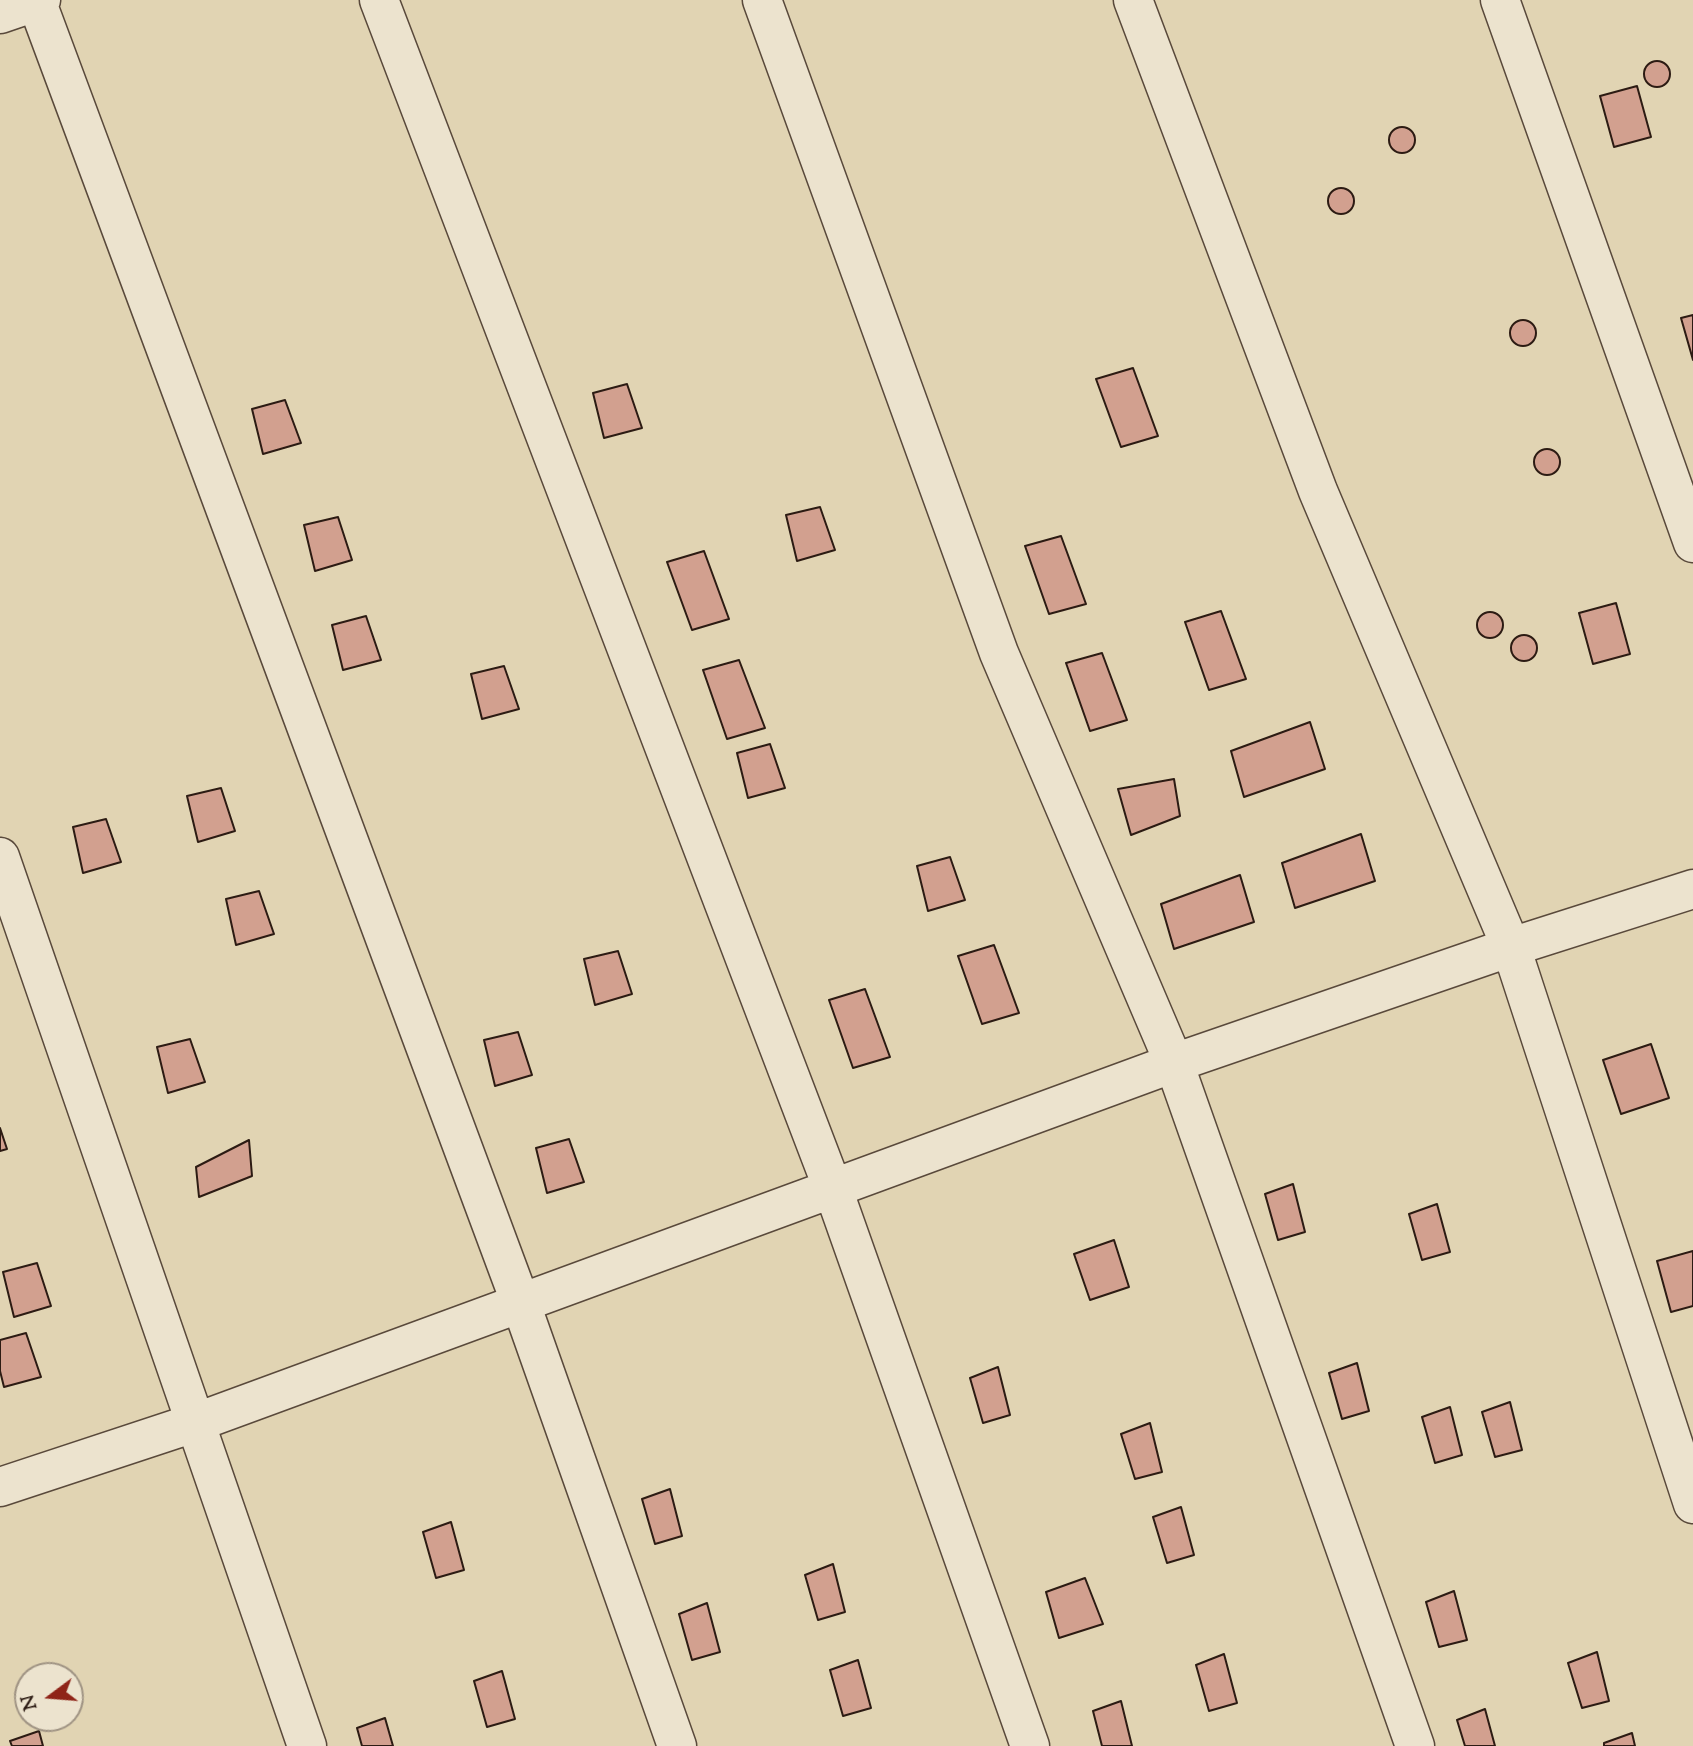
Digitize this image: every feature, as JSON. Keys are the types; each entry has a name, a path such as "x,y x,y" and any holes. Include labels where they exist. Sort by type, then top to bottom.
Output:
{"street":[{"path":"0,14 38,0 521,1304 677,1746"},
{"path":"379,0 833,1189 1030,1746"},
{"path":"762,0 999,653 1174,1063 1415,1746"},
{"path":"1133,0 1318,491 1511,947 1693,1504"},
{"path":"1500,0 1693,542"},
{"path":"0,858 307,1746"},
{"path":"0,1487 197,1423 1174,1063 1511,947 1693,888"}],"building":[{"path":"1657,61 1666,65 1670,74 1666,83 1657,87 1648,83 1644,74 1648,65"},
{"path":"1637,86 1651,137 1614,147 1600,96"},
{"path":"1402,127 1411,131 1415,140 1411,149 1402,153 1393,149 1389,140 1393,131"},
{"path":"1341,188 1350,192 1354,201 1350,210 1341,214 1332,210 1328,201 1332,192"},
{"path":"1693,315 1693,360 1681,318"},
{"path":"1523,320 1532,324 1536,333 1532,342 1523,346 1514,342 1510,333 1514,324"},
{"path":"1133,368 1158,436 1121,447 1096,379"},
{"path":"627,384 642,428 604,438 593,393"},
{"path":"285,400 301,443 263,454 252,409"},
{"path":"1547,449 1556,453 1560,462 1556,471 1547,475 1538,471 1534,462 1538,453"},
{"path":"820,507 835,550 797,561 786,515"},
{"path":"338,517 352,560 315,571 304,525"},
{"path":"1061,536 1086,604 1049,614 1025,546"},
{"path":"704,551 729,619 692,630 667,562"},
{"path":"1616,603 1630,654 1593,664 1579,613"},
{"path":"1221,611 1246,679 1209,690 1185,622"},
{"path":"1490,612 1499,616 1503,625 1499,634 1490,638 1481,634 1477,625 1481,616"},
{"path":"366,616 381,660 343,670 332,625"},
{"path":"1524,635 1533,639 1537,648 1533,657 1524,661 1515,657 1511,648 1515,639"},
{"path":"1102,653 1127,720 1090,731 1066,663"},
{"path":"739,660 765,728 727,739 703,670"},
{"path":"504,666 519,709 482,719 471,674"},
{"path":"1310,722 1325,769 1244,797 1231,751"},
{"path":"770,744 785,788 748,798 737,753"},
{"path":"1174,779 1180,816 1131,835 1118,789"},
{"path":"221,788 235,831 198,842 187,796"},
{"path":"106,819 121,862 83,873 73,827"},
{"path":"1361,834 1375,881 1295,908 1282,863"},
{"path":"950,857 965,900 928,911 917,866"},
{"path":"1240,875 1254,922 1174,949 1161,904"},
{"path":"259,891 274,934 236,945 226,899"},
{"path":"994,945 1019,1013 982,1024 958,956"},
{"path":"618,951 632,994 595,1005 584,959"},
{"path":"865,989 890,1057 853,1068 829,1000"},
{"path":"518,1032 532,1075 495,1086 484,1040"},
{"path":"190,1039 205,1082 168,1093 157,1047"},
{"path":"1651,1044 1669,1098 1621,1114 1603,1060"},
{"path":"0,1128 7,1149 0,1151"},
{"path":"569,1139 584,1182 547,1193 536,1148"},
{"path":"249,1140 252,1176 199,1197 196,1167"},
{"path":"1293,1184 1305,1232 1278,1240 1265,1194"},
{"path":"1437,1204 1450,1252 1422,1260 1409,1214"},
{"path":"1114,1240 1129,1287 1090,1300 1074,1254"},
{"path":"1693,1251 1693,1306 1671,1312 1657,1261"},
{"path":"37,1263 51,1306 14,1317 3,1272"},
{"path":"26,1333 41,1377 4,1387 0,1371 0,1340"},
{"path":"1357,1363 1369,1411 1342,1419 1329,1373"},
{"path":"998,1367 1010,1415 983,1423 970,1378"},
{"path":"1510,1402 1522,1450 1495,1457 1482,1412"},
{"path":"1450,1407 1462,1455 1435,1463 1422,1417"},
{"path":"1150,1423 1162,1472 1135,1479 1121,1434"},
{"path":"670,1489 682,1536 655,1544 642,1499"},
{"path":"1181,1507 1194,1555 1167,1563 1153,1517"},
{"path":"451,1522 464,1570 436,1578 423,1532"},
{"path":"833,1564 845,1612 818,1620 805,1575"},
{"path":"1085,1578 1103,1624 1059,1638 1046,1592"},
{"path":"1454,1591 1467,1640 1439,1647 1426,1602"},
{"path":"707,1603 720,1652 692,1660 679,1614"},
{"path":"1597,1652 1609,1701 1582,1708 1568,1663"},
{"path":"1224,1654 1237,1703 1209,1711 1196,1665"},
{"path":"858,1660 871,1708 843,1716 830,1670"},
{"path":"502,1671 515,1719 487,1727 474,1681"},
{"path":"1121,1701 1132,1746 1102,1746 1093,1711"},
{"path":"1485,1709 1495,1746 1465,1746 1457,1720"},
{"path":"385,1718 393,1746 362,1746 357,1728"},
{"path":"39,1732 43,1746 12,1746 10,1741"},
{"path":"1632,1733 1635,1746 1604,1746 1604,1743"}]}
